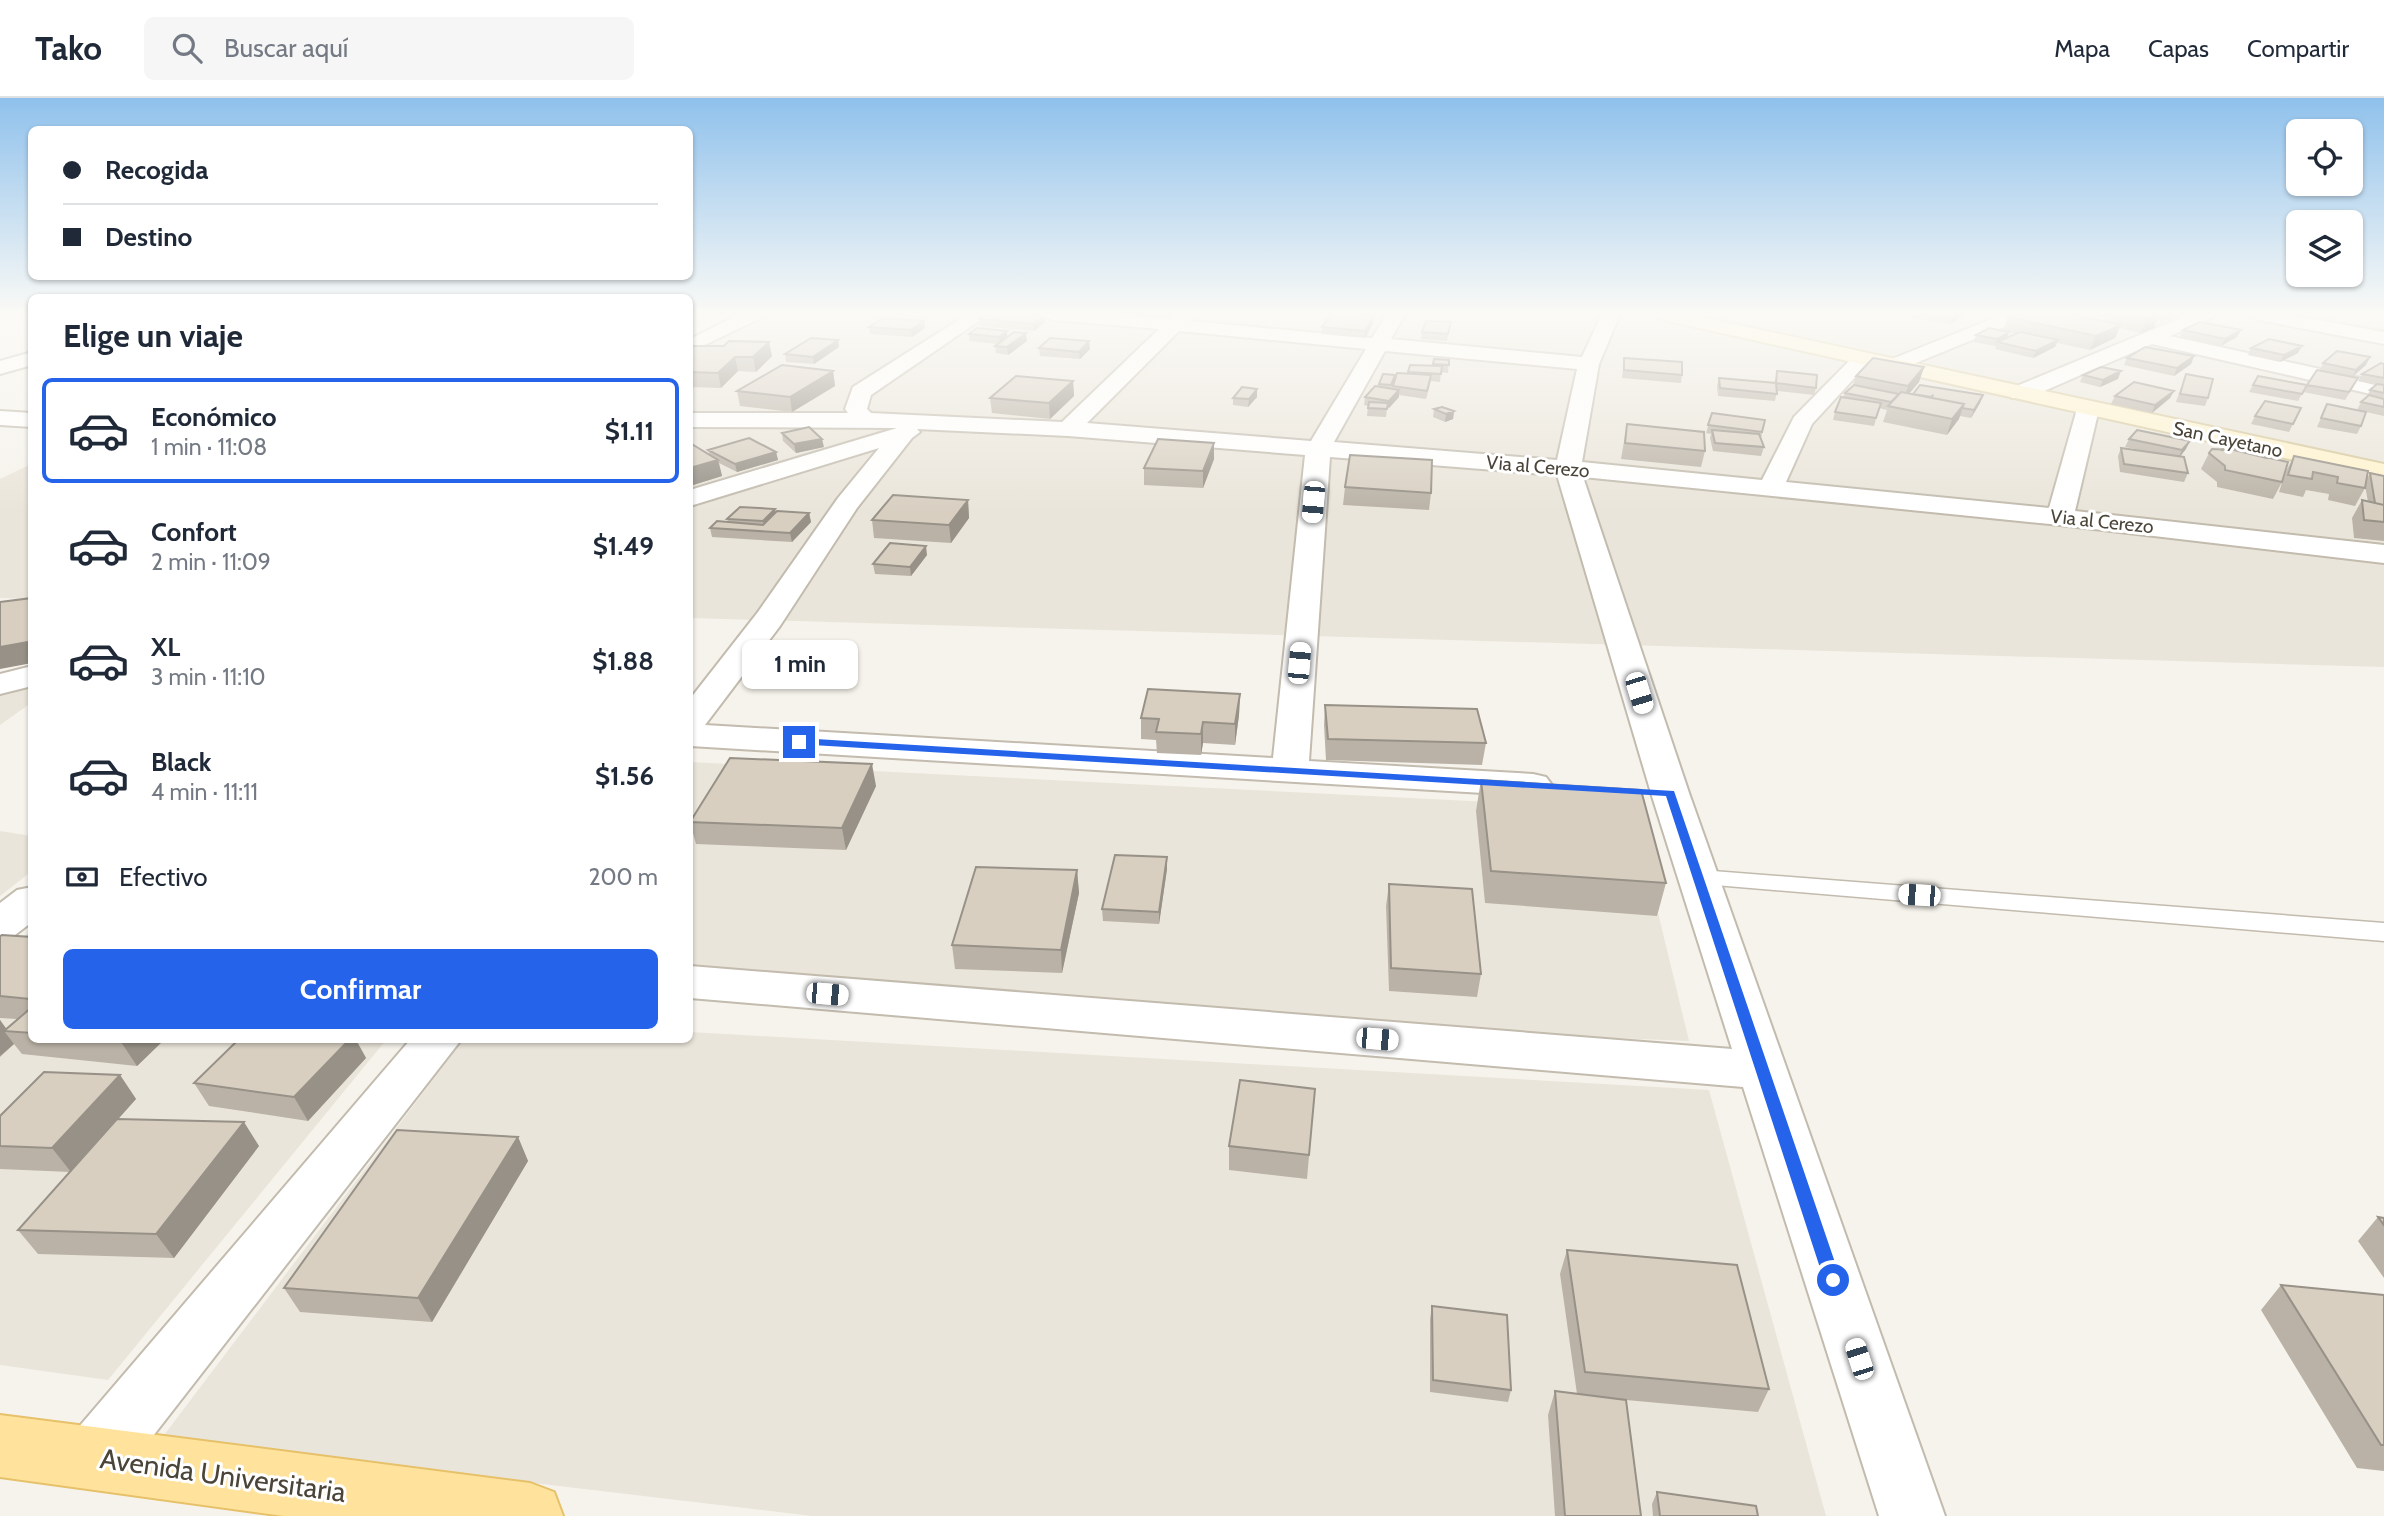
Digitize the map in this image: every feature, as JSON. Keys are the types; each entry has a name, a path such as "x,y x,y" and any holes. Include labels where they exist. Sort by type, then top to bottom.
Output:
{"main road":[{"name":"San Cayetano","path":"1962,380 2384,472"},
{"name":"Avenida Universitaria","path":"0,1446 530,1516"}],"street":[{"path":"864,420 856,409 861,392 879,380"},
{"path":"1068,429 1118,380"},
{"path":"1290,771 1318,449 1358,380"},
{"path":"1586,380 1568,468 1650,792 1700,878 1912,1516"},
{"path":"1770,490 1802,422 1842,380"},
{"path":"2020,393 2050,380"},
{"path":"2340,380 2384,390"},
{"path":"2060,517 2088,408"},
{"path":"0,418 28,420"},
{"name":"Via al Cerezo","path":"693,420 864,420 1068,429 1568,468 2060,517 2384,554"},
{"path":"693,497 937,422"},
{"path":"693,717 769,619 847,504 904,433"},
{"path":"0,684 28,677"},
{"path":"693,735 1561,786"},
{"path":"0,925 28,903"},
{"path":"693,982 1763,1070"},
{"path":"95,1458 435,1043"}],"lane":[{"path":"1700,878 2384,932"}],"shaded area":[{"path":"693,380 2384,380 2384,667 693,618"},
{"path":"28,465 28,599 0,598 0,479"},
{"path":"28,689 28,705 0,725 0,696"},
{"path":"693,762 1633,809 1689,1041 1082,1017 693,975"},
{"path":"0,831 28,836 28,874 0,896"},
{"path":"28,934 28,1043 384,1043 108,1380 0,1365 0,957"},
{"path":"693,1032 1709,1090 1826,1516 812,1516 161,1439 461,1043 693,1043"}],"building":[{"path":"756,380 818,380 790,397 737,391"},
{"path":"1011,380 1073,381 1049,403 990,398"},
{"path":"1381,380 1393,380 1391,385 1379,384"},
{"path":"1395,380 1430,380 1427,391 1393,386"},
{"path":"1719,380 1776,383 1777,394 1720,388"},
{"path":"1776,380 1817,380 1816,388 1776,383"},
{"path":"1878,380 1913,380 1908,386"},
{"path":"2184,380 2213,380 2208,398 2180,394"},
{"path":"2256,380 2281,380 2307,385 2302,394 2253,385"},
{"path":"2310,380 2357,380 2349,392 2307,385"},
{"path":"2134,382 2174,391 2155,405 2115,396"},
{"path":"2377,384 2384,385 2384,393 2370,390"},
{"path":"1854,385 1899,394 1891,402 1845,393"},
{"path":"1920,385 1983,395 1974,410 1962,408 1964,404 1932,398 1933,395 1913,394"},
{"path":"1375,386 1399,390 1389,401 1365,397"},
{"path":"1242,387 1257,389 1249,399 1233,398"},
{"path":"1901,392 1964,404 1952,419 1888,406"},
{"path":"2369,395 2384,399 2384,407 2361,402"},
{"path":"1841,397 1881,403 1876,418 1835,412"},
{"path":"2265,401 2301,408 2293,424 2255,416"},
{"path":"1369,402 1388,403 1387,409 1368,408"},
{"path":"2327,404 2366,412 2361,426 2321,418"},
{"path":"1442,407 1454,411 1446,414 1434,409"},
{"path":"1712,413 1765,420 1762,432 1708,425"},
{"path":"1627,424 1704,432 1705,451 1625,443"},
{"path":"809,427 822,439 794,444 782,433"},
{"path":"1712,430 1759,434 1764,447 1715,443"},
{"path":"2137,430 2190,441 2182,450 2129,439"},
{"path":"749,438 776,452 735,464 708,450"},
{"path":"1158,439 1214,443 1203,471 1144,468"},
{"path":"693,445 718,460 693,467"},
{"path":"2224,446 2268,455 2267,458 2234,450 2222,450"},
{"path":"2121,448 2184,457 2188,473 2124,464"},
{"path":"2212,449 2234,450 2288,462 2282,482 2225,470 2225,466 2209,453"},
{"path":"1350,455 1432,460 1431,493 1345,487"},
{"path":"2294,456 2368,471 2365,488 2337,483 2338,477 2313,472 2312,479 2288,475"},
{"path":"2370,473 2384,476 2384,505 2375,503"},
{"path":"893,495 968,500 949,525 872,520"},
{"path":"2362,500 2384,505 2384,522 2364,520"},
{"path":"740,507 775,509 763,521 727,519"},
{"path":"777,511 809,513 790,533 710,528 717,521 763,525"},
{"path":"890,543 926,546 910,567 873,564"},
{"path":"28,598 28,642 0,647 0,602"},
{"path":"1148,689 1240,694 1235,724 1203,722 1201,734 1156,732 1159,719 1141,718"},
{"path":"1325,705 1477,709 1486,743 1328,739"},
{"path":"730,758 872,764 842,828 693,822 693,817"},
{"path":"1481,780 1641,790 1666,883 1491,871"},
{"path":"1115,855 1167,857 1159,912 1102,909"},
{"path":"976,867 1077,870 1061,950 952,945"},
{"path":"1389,884 1472,889 1481,974 1391,968"},
{"path":"0,936 28,937 28,999 0,996"},
{"path":"28,1010 28,1033 4,1031"},
{"path":"235,1043 346,1043 294,1097 194,1083"},
{"path":"44,1072 120,1075 52,1148 0,1146 0,1116"},
{"path":"1240,1080 1315,1089 1309,1155 1229,1146"},
{"path":"117,1119 244,1122 156,1234 18,1230"},
{"path":"397,1130 518,1137 418,1298 284,1288"},
{"path":"1567,1250 1737,1265 1769,1389 1585,1372"},
{"path":"2281,1285 2384,1295 2384,1445 2381,1445"},
{"path":"1432,1306 1507,1315 1511,1390 1433,1380"},
{"path":"1555,1391 1626,1400 1641,1516 1565,1516"},
{"path":"1657,1492 1756,1506 1758,1516 1660,1516"}],"route":[{"path":"799,742 1670,793 1833,1280"}]}
